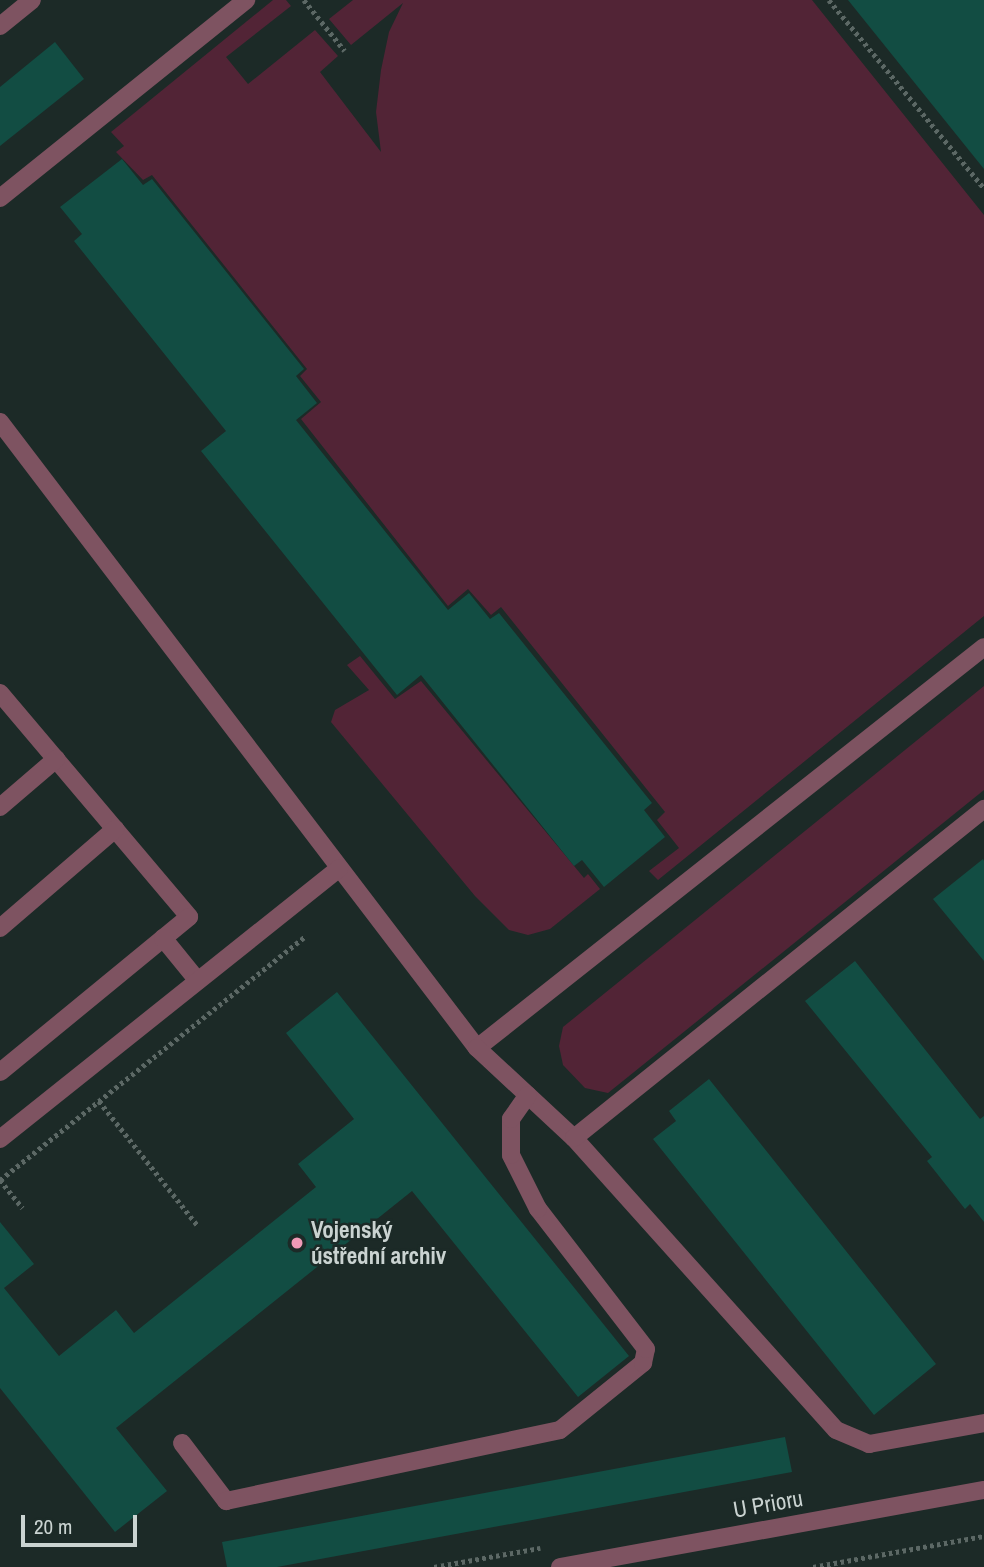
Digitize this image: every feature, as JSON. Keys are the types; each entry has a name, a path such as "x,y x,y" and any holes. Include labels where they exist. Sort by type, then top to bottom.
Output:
{"street":[{"path":"0,26 32,0"},
{"path":"0,198 246,0"},
{"path":"0,422 477,1048 575,1138 836,1430 870,1444 984,1423"},
{"path":"477,1048 984,647"},
{"path":"0,693 189,917 0,1072"},
{"path":"0,807 57,759"},
{"path":"575,1138 984,808"},
{"path":"0,928 116,830"},
{"path":"0,1139 339,867"},
{"path":"163,938 198,981"},
{"path":"182,1443 226,1501 560,1430 643,1363 646,1349 538,1209 511,1155 511,1119 528,1095"},
{"name":"U Prioru","path":"560,1567 984,1490"}],"path":[{"path":"304,0 345,51"},
{"path":"829,0 984,188"},
{"path":"23,1208 0,1180 306,936"},
{"path":"99,1101 198,1226"},
{"path":"813,1567 984,1536"}],"shaded area":[{"path":"273,0 286,0 291,6 226,57 248,84 315,30 338,56 320,72 381,152 376,112 381,70 389,32 403,3 351,45 329,19 353,0 812,0 984,215 984,616 658,880 649,871 679,848 657,820 665,812 501,607 491,615 468,589 448,606 301,419 321,402 300,376 307,369 152,175 143,180 116,152 124,146 111,132"},
{"path":"360,656 395,699 421,681 584,878 588,874 600,889 550,929 528,935 509,930 475,896 331,722 335,710 369,690 347,665"},
{"path":"984,686 984,790 608,1093 585,1088 563,1065 559,1046 563,1027"}],"building":[{"path":"848,0 984,0 984,169"},
{"path":"55,42 84,79 0,146 0,87"},
{"path":"122,159 143,185 152,179 304,369 296,376 317,403 296,420 448,610 469,593 490,619 499,613 652,803 644,810 665,837 604,887 582,860 574,866 421,675 397,695 201,451 226,431 74,241 82,234 60,207"},
{"path":"983,859 984,861 984,961 933,899"},
{"path":"855,961 980,1119 984,1116 984,1222 970,1204 965,1209 927,1161 932,1157 805,1001"},
{"name":"Vojenský ústřední archiv","path":"337,992 629,1356 578,1397 412,1191 116,1428 167,1491 115,1532 0,1388 0,1222 34,1264 4,1288 59,1356 116,1310 134,1333 316,1187 298,1164 354,1119 286,1033"},
{"path":"709,1079 936,1364 874,1415 653,1139 676,1121 669,1111"},
{"path":"785,1437 792,1472 277,1567 227,1567 222,1542"}],"place":[{"name":"Vojenský ústřední archiv","path":"297,1243"}]}
